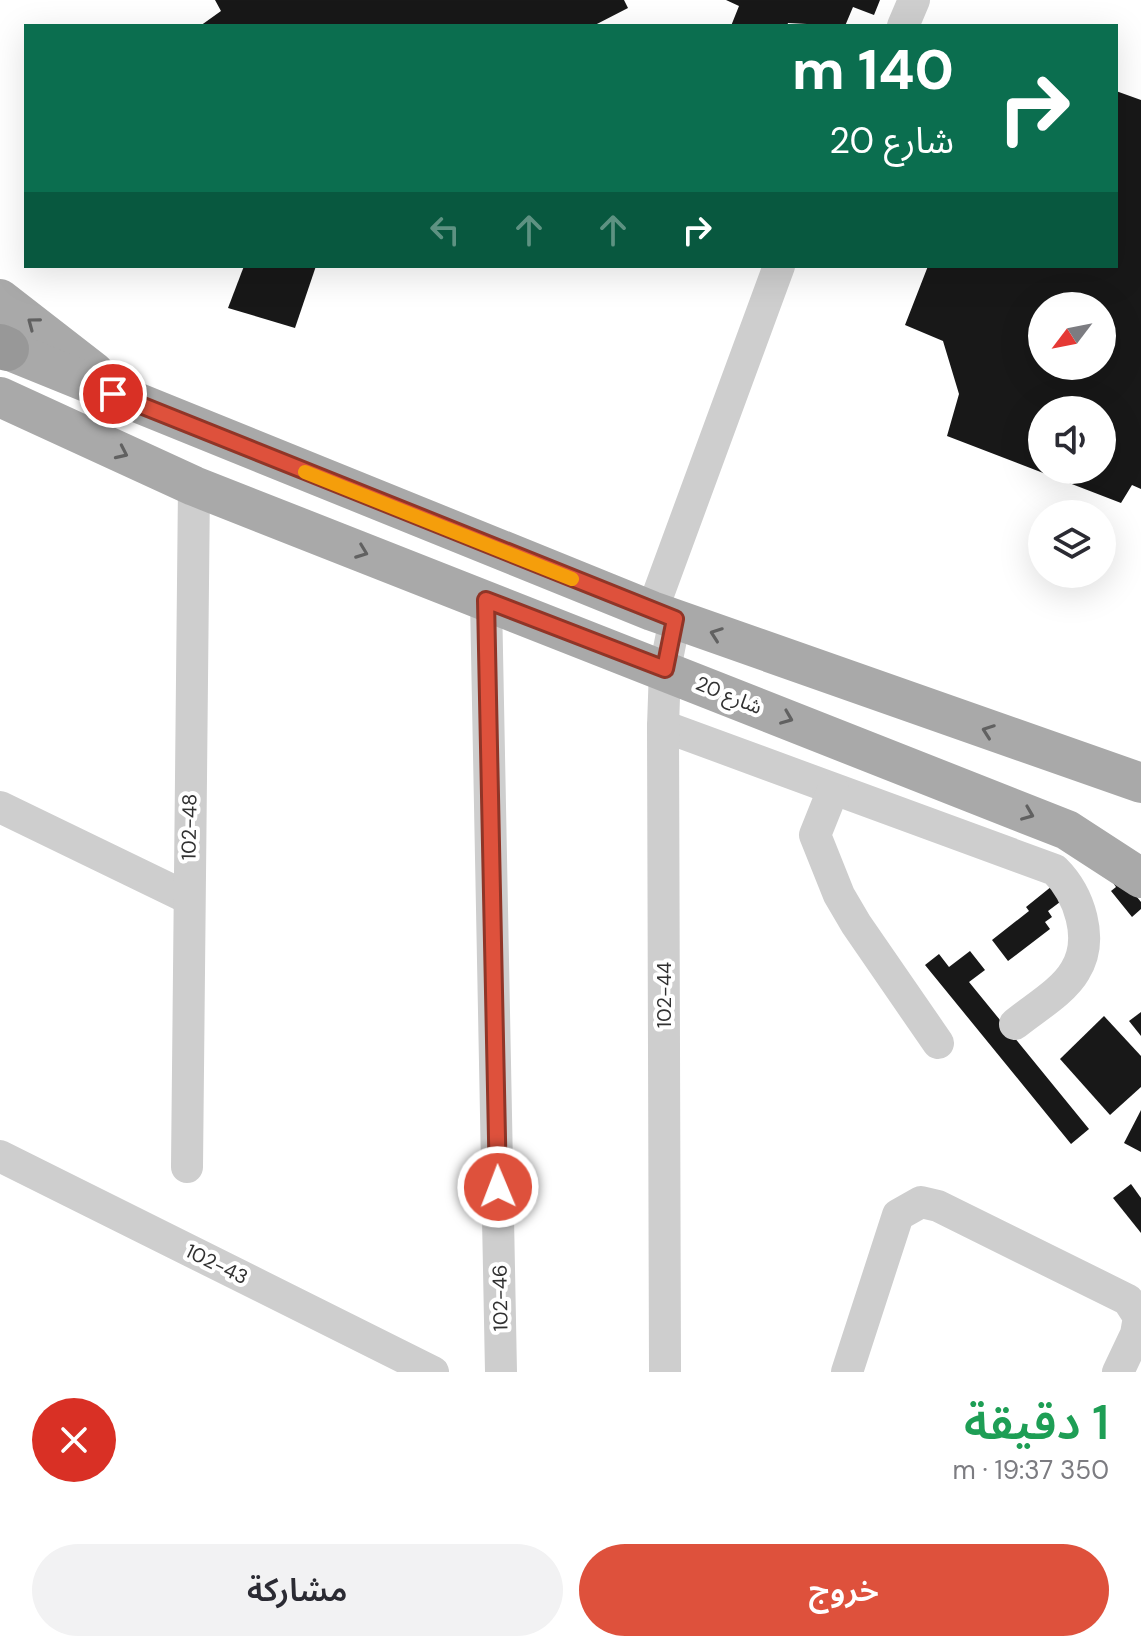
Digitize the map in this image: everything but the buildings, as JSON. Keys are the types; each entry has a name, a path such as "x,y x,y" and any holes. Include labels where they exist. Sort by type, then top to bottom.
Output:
{"main road":[{"path":"0,299 122,393 166,416"},
{"path":"2,347 663,615 1141,783"},
{"name":"شارع 20","path":"0,397 194,486 665,669 1067,830 1141,878"}],"street":[{"path":"904,24 914,0"},
{"name":"102-44","path":"665,1372 663,615 778,268"},
{"name":"102-48","path":"187,1167 194,486"},
{"name":"102-46","path":"486,600 501,1372"},
{"path":"663,726 1055,870 1069,884 1079,907 1083,933 1081,959 1074,974 1015,1024"},
{"path":"833,790 815,835 839,895 938,1043"},
{"path":"0,807 188,898"},
{"name":"102-43","path":"0,1156 433,1372"},
{"path":"847,1372 898,1215 921,1202 938,1206 1128,1300 1139,1317 1136,1334 1118,1372"}],"slow traffic":[{"path":"305,472 572,579"}],"route":[{"path":"113,394 675,619 665,669 486,600 498,1187"}]}
